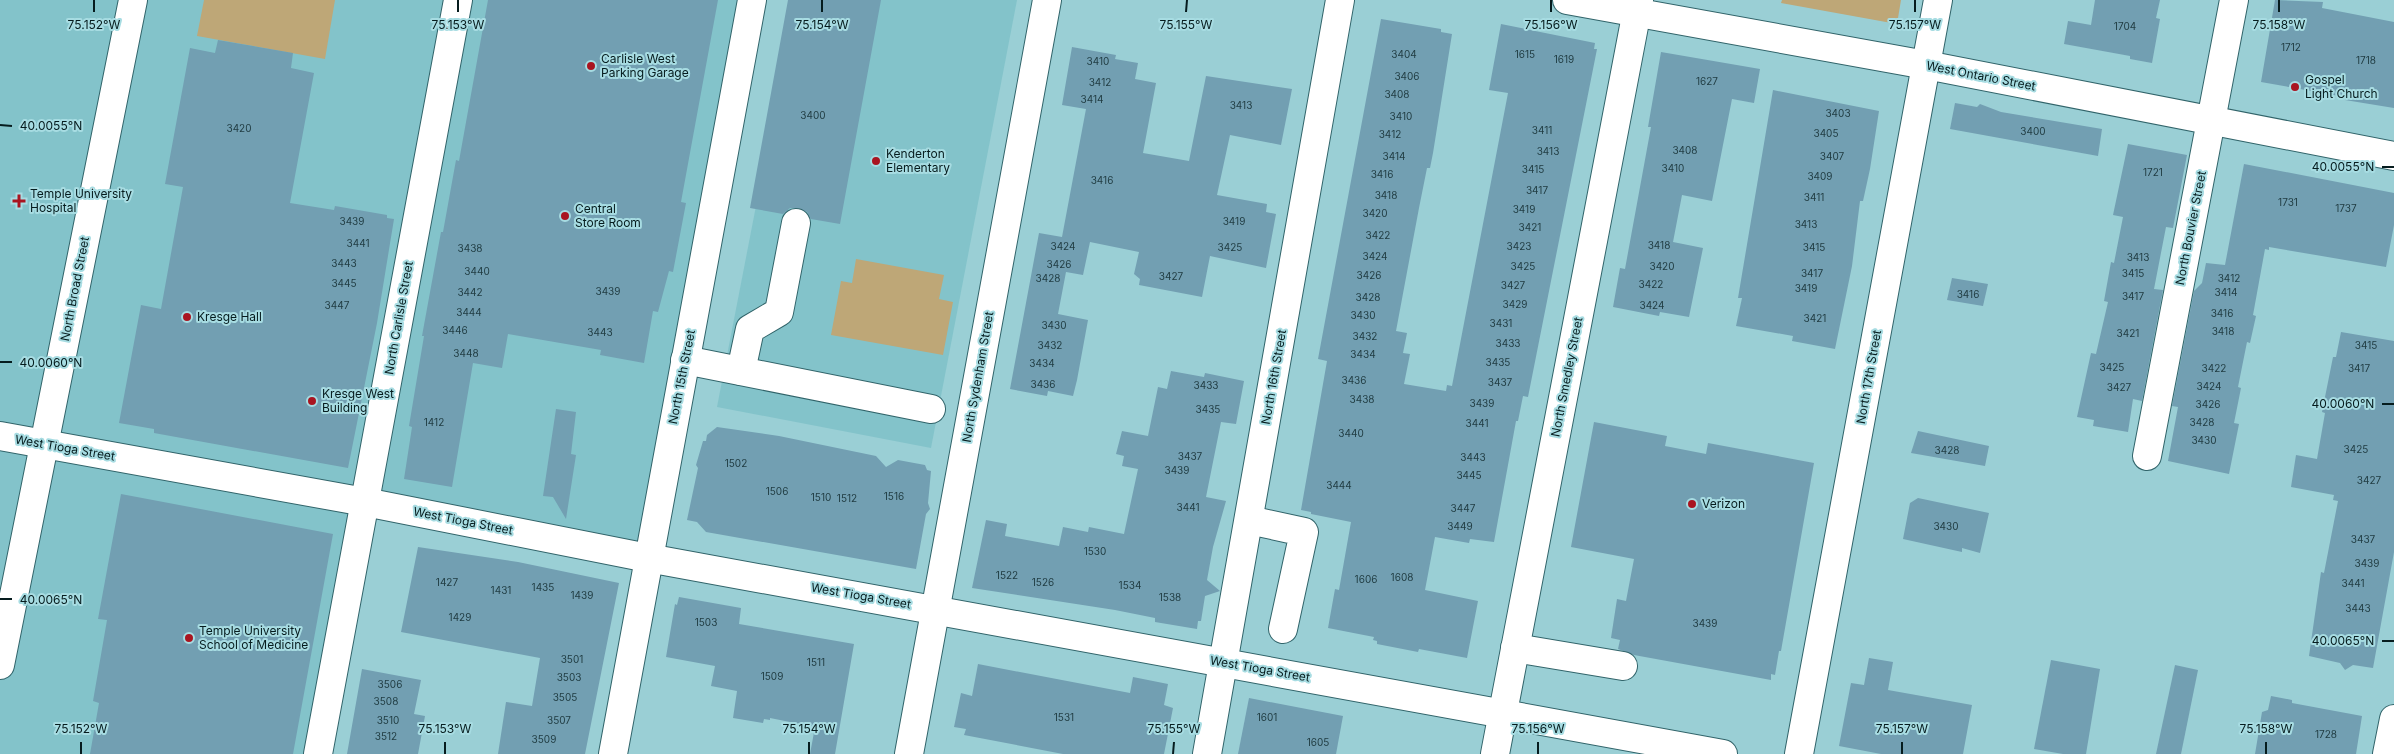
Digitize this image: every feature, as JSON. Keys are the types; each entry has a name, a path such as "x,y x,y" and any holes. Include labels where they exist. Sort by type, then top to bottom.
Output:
{"street":[{"name":"North Broad Street","path":"0,666 133,0"},
{"name":"North Carlisle Street","path":"318,754 458,0"},
{"name":"North 15th Street","path":"613,754 752,0"},
{"name":"North Sydenham Street","path":"909,754 1047,0"},
{"name":"North 16th Street","path":"1207,754 1340,0"},
{"name":"West Ontario Street","path":"1567,0 1638,6 1926,65 2394,156"},
{"name":"North 17th Street","path":"1799,754 1938,0"},
{"name":"North Bouvier Street","path":"2148,456 2234,0"},
{"name":"North Smedley Street","path":"1495,754 1638,6"},
{"path":"741,371 750,329 779,312 796,223"},
{"path":"685,360 931,409"},
{"name":"West Tioga Street","path":"0,436 365,502 648,558 1723,754"},
{"path":"1249,520 1304,532 1283,629"},
{"path":"1515,648 1623,666"},
{"path":"2388,754 2394,718"}],"shaded area":[{"path":"0,0 752,0 648,558 365,502 318,754 0,754"},
{"path":"204,0 335,0 325,59 197,36"},
{"name":"Kenderton Elementary","path":"796,0 1017,0 931,448 717,407"},
{"path":"1782,0 1901,0 1897,24 1781,3"},
{"path":"856,259 944,275 939,299 953,302 943,355 831,335 841,281 852,283"}],"building":[{"path":"488,0 718,0 681,202 686,203 673,272 669,271 658,312 653,311 644,363 600,355 601,350 508,334 502,368 473,363 452,487 404,479 412,427 409,426 424,336 422,336 456,160 459,161"},
{"name":"Kenderton Elementary","path":"788,0 881,0 840,224 811,219 807,212 798,208 790,208 783,214 750,208"},
{"path":"2095,0 2160,0 2156,18 2160,19 2152,63 2130,59 2130,56 2064,44 2068,21 2091,25"},
{"path":"2275,0 2323,2 2322,8 2394,22 2394,108 2345,100 2345,97 2261,82"},
{"path":"1381,19 1441,29 1441,32 1452,34 1433,153 1430,168 1427,168 1396,331 1407,333 1403,353 1410,354 1404,384 1446,391 1447,385 1452,386 1508,93 1489,90 1501,24 1595,43 1594,49 1597,49 1528,397 1523,396 1518,421 1516,421 1494,542 1470,539 1469,543 1435,537 1425,590 1478,601 1467,658 1419,649 1418,652 1377,644 1377,641 1373,640 1374,637 1328,628 1335,589 1339,590 1351,522 1311,514 1311,512 1301,510 1327,361 1318,359"},
{"path":"218,40 293,53 291,68 314,73 290,203 334,210 335,206 387,215 387,218 394,219 377,323 348,468 154,433 154,429 119,423 141,305 161,309 183,187 165,184 190,48 215,53"},
{"path":"1072,47 1116,55 1115,59 1138,63 1135,79 1156,83 1143,153 1189,161 1206,76 1292,89 1281,145 1230,135 1217,195 1267,204 1266,212 1276,214 1266,268 1210,256 1202,297 1139,285 1140,279 1134,274 1139,252 1090,242 1083,275 1066,272 1058,314 1088,320 1073,396 1048,391 1047,396 1010,389 1039,233 1062,237 1086,109 1062,105"},
{"path":"1661,52 1760,69 1754,103 1732,99 1712,201 1682,195 1673,242 1703,248 1689,317 1660,312 1659,316 1613,307 1620,268 1625,269 1651,127 1648,127"},
{"path":"1773,90 1879,111 1870,169 1863,201 1860,201 1852,266 1835,349 1792,341 1793,336 1736,326 1742,298 1738,298"},
{"path":"1955,103 1977,107 1980,104 2001,112 2102,129 2098,156 1950,129"},
{"path":"2128,144 2187,155 2173,228 2166,227 2154,289 2163,290 2142,401 2133,399 2128,432 2093,426 2094,420 2077,417 2091,353 2096,354 2108,302 2104,301 2111,262 2114,263 2123,217 2113,215"},
{"path":"2244,164 2394,193 2394,225 2386,267 2269,247 2269,250 2265,249 2253,315 2256,316 2250,343 2247,342 2238,387 2241,388 2234,423 2239,424 2229,474 2168,461 2178,407 2172,406 2194,291 2202,283 2206,263 2225,265"},
{"path":"1952,278 1988,284 1983,306 1947,300"},
{"path":"2341,332 2394,341 2394,552 2373,668 2353,665 2345,670 2340,663 2309,656 2321,572 2324,573 2338,501 2333,500 2334,495 2291,487 2296,455 2317,459 2325,413 2322,412 2333,357 2336,357"},
{"path":"1171,371 1204,377 1205,373 1244,381 1236,424 1221,422 1206,497 1226,501 1213,547 1207,580 1220,591 1205,596 1201,621 1198,621 1197,629 1155,622 1155,618 1115,610 972,588 986,520 1007,524 1005,536 1059,546 1063,527 1088,532 1089,527 1124,534 1138,469 1122,466 1124,456 1116,454 1122,431 1148,436 1158,387 1167,389"},
{"path":"556,409 576,412 571,454 576,455 566,519 553,497 543,496"},
{"name":"Verizon","path":"1594,422 1667,436 1665,446 1706,454 1708,443 1814,463 1781,651 1779,651 1775,675 1771,674 1771,680 1634,655 1618,649 1620,640 1611,638 1617,599 1626,601 1634,559 1571,547"},
{"path":"717,427 779,436 876,456 886,467 898,460 925,465 927,470 931,471 928,503 930,509 926,514 916,569 706,532 697,522 687,520 698,468 696,465 703,441 706,441 707,435"},
{"path":"1918,431 1989,446 1985,466 1911,453"},
{"name":"Temple University School of Medicine","path":"121,494 333,534 293,754 90,754 99,703 93,701 107,620 98,619"},
{"path":"1918,498 1989,513 1980,553 1962,548 1962,552 1903,539 1910,503"},
{"path":"418,547 518,562 619,583 585,754 498,754 506,702 532,706 540,658 401,632"},
{"path":"679,597 741,608 739,624 854,644 835,754 810,754 815,727 770,718 770,720 764,719 763,723 733,718 737,691 711,686 715,666 666,657 675,604 677,605"},
{"path":"1869,658 1893,662 1888,690 1972,705 1963,754 1881,754 1839,746 1851,683 1864,685"},
{"path":"2051,660 2100,669 2086,754 2063,754 2034,749"},
{"path":"978,664 1130,693 1133,677 1168,684 1164,705 1173,708 1164,754 1063,754 964,735 966,729 954,727 961,693 972,696"},
{"path":"2175,665 2198,670 2181,754 2156,754"},
{"path":"362,669 421,680 414,714 425,716 418,754 347,754"},
{"path":"2271,696 2292,700 2292,703 2362,716 2356,754 2255,754 2262,712 2268,710"},
{"path":"1249,698 1343,716 1336,754 1238,754"}],"place":[{"name":"Carlisle West Parking Garage","path":"591,66"},
{"name":"Gospel Light Church","path":"2295,87"},
{"name":"Kenderton Elementary","path":"876,161"},
{"name":"Temple University Hospital","path":"19,201"},
{"name":"Central Store Room","path":"565,216"},
{"name":"Kresge Hall","path":"187,317"},
{"name":"Kresge West Building","path":"312,401"},
{"name":"Verizon","path":"1692,504"},
{"name":"Temple University School of Medicine","path":"189,638"}]}
